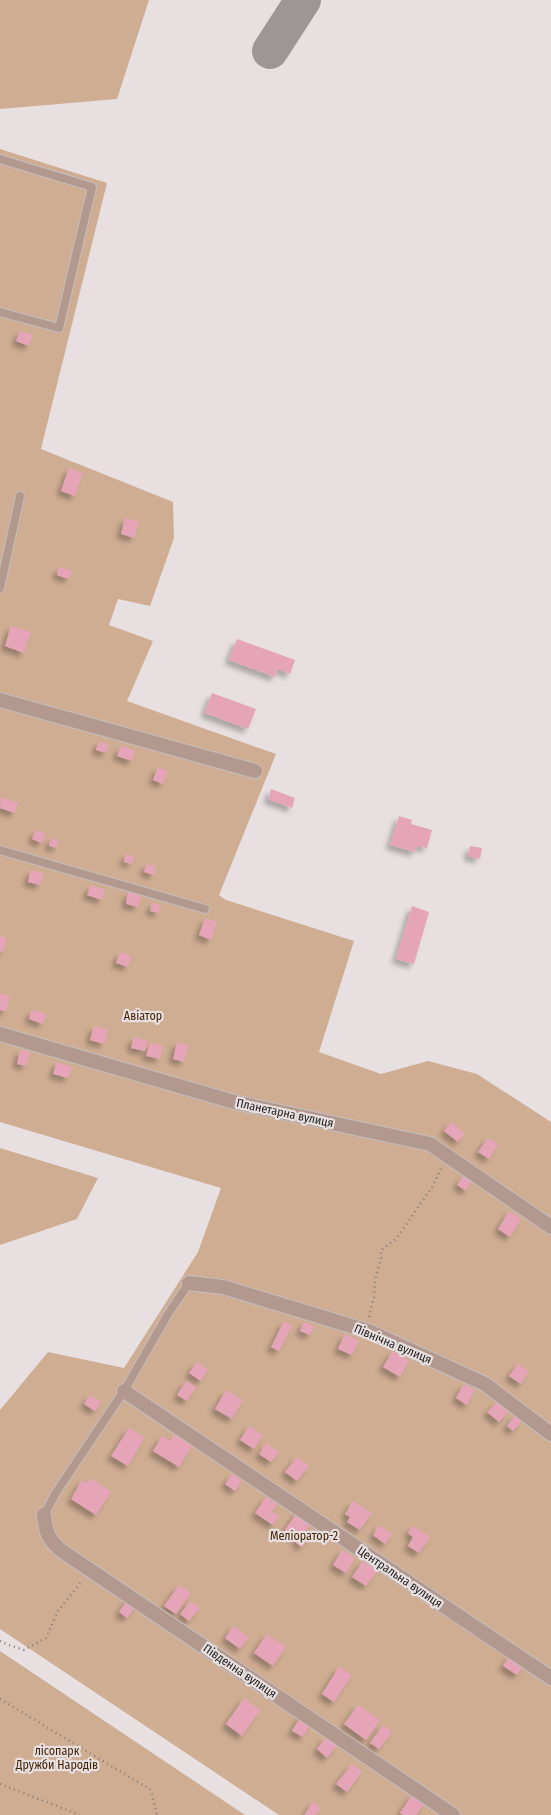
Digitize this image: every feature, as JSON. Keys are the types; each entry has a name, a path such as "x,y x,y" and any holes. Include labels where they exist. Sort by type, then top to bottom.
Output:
{"street":[{"path":"0,700 255,771"},
{"name":"Планетарна вулиця","path":"0,1034 234,1102 430,1144 551,1227"},
{"name":"Північна вулиця","path":"189,1283 224,1287 366,1331 485,1384 551,1434"},
{"name":"Центральна вулиця","path":"124,1391 551,1678"},
{"name":"Південна вулиця","path":"44,1515 46,1531 50,1541 62,1551 453,1815"}],"lane":[{"path":"0,159 92,188 59,328 0,312"},
{"path":"0,588 20,496"},
{"path":"0,850 205,909"},
{"path":"44,1515 56,1491 124,1391 168,1314 189,1283"}],"path":[{"path":"366,1331 374,1297 375,1279 381,1259 381,1250 396,1239 433,1186 444,1162 451,1159"},
{"path":"0,1640 24,1650 46,1638 58,1611 90,1571"},
{"path":"0,1699 151,1790 158,1815"},
{"path":"0,1784 80,1815"}],"green space":[{"path":"0,0 149,0 117,99 0,109"},
{"path":"0,149 107,183 41,449 173,502 174,538 150,606 118,599 109,625 153,641 127,701 276,754 219,895 226,900 354,941 319,1052 381,1074 428,1061 477,1074 551,1122 551,1815 279,1815 0,1629 0,1410 48,1352 124,1368 198,1252 221,1188 0,1122"},
{"path":"0,1148 98,1178 77,1219 0,1245"},
{"name":"лісопарк Дружби Народів","path":"0,1651 245,1815 0,1815"}],"building":[{"path":"20,331 33,335 29,346 16,341"},
{"path":"69,468 83,473 75,496 61,491"},
{"path":"125,518 139,522 134,538 121,534"},
{"path":"59,567 72,571 69,579 57,575"},
{"path":"11,626 31,632 24,653 5,646"},
{"path":"237,639 295,660 290,674 278,669 275,677 229,660"},
{"path":"212,693 256,709 248,729 205,713"},
{"path":"99,741 109,745 106,753 96,750"},
{"path":"121,746 135,751 132,761 117,756"},
{"path":"158,767 168,771 163,784 153,780"},
{"path":"271,789 295,798 292,808 268,799"},
{"path":"1,797 18,803 15,813 0,808"},
{"path":"399,816 412,820 411,824 432,830 427,848 417,846 415,852 390,845"},
{"path":"36,830 46,834 42,843 32,839"},
{"path":"51,838 59,840 57,848 49,846"},
{"path":"470,846 482,848 480,859 468,856"},
{"path":"126,854 134,857 132,864 124,862"},
{"path":"147,864 156,866 154,875 144,872"},
{"path":"31,870 44,874 40,885 28,882"},
{"path":"91,885 105,890 102,900 87,895"},
{"path":"128,892 141,895 138,907 126,904"},
{"path":"152,903 160,905 159,913 150,911"},
{"path":"412,906 429,912 414,964 396,959"},
{"path":"205,918 217,922 211,940 199,935"},
{"path":"0,936 7,938 3,952 0,951"},
{"path":"120,952 131,956 128,967 116,963"},
{"path":"0,993 10,996 6,1011 0,1010"},
{"path":"32,1010 46,1014 43,1024 29,1019"},
{"path":"94,1026 108,1030 104,1044 90,1040"},
{"path":"134,1037 148,1041 145,1051 131,1048"},
{"path":"177,1042 189,1046 184,1062 173,1059"},
{"path":"150,1043 163,1046 160,1059 146,1056"},
{"path":"20,1050 30,1052 26,1066 17,1064"},
{"path":"57,1062 72,1067 68,1078 53,1074"},
{"path":"451,1122 465,1133 458,1142 444,1131"},
{"path":"488,1138 498,1144 489,1159 478,1152"},
{"path":"463,1176 472,1181 466,1191 457,1185"},
{"path":"509,1211 521,1219 510,1237 498,1229"},
{"path":"284,1321 292,1326 279,1351 271,1347"},
{"path":"304,1322 314,1326 310,1335 300,1331"},
{"path":"345,1334 359,1341 352,1355 338,1349"},
{"path":"393,1351 409,1361 400,1377 383,1367"},
{"path":"197,1362 208,1370 201,1381 189,1373"},
{"path":"518,1364 529,1371 521,1384 509,1376"},
{"path":"186,1381 196,1387 187,1401 177,1395"},
{"path":"464,1384 475,1390 467,1405 456,1398"},
{"path":"226,1390 243,1400 232,1419 215,1409"},
{"path":"90,1395 101,1402 95,1411 84,1404"},
{"path":"497,1402 508,1412 499,1422 487,1412"},
{"path":"516,1415 522,1421 513,1431 507,1426"},
{"path":"249,1426 263,1435 254,1449 240,1440"},
{"path":"129,1428 145,1437 128,1466 111,1456"},
{"path":"174,1435 192,1446 179,1467 153,1451 162,1436 170,1441"},
{"path":"266,1443 279,1452 271,1462 259,1454"},
{"path":"297,1457 309,1466 297,1481 285,1472"},
{"path":"232,1474 242,1481 235,1491 225,1484"},
{"path":"90,1478 111,1492 96,1515 71,1499 82,1480 87,1483"},
{"path":"266,1497 277,1504 272,1512 279,1516 273,1525 255,1513"},
{"path":"353,1501 372,1513 360,1530 347,1522 350,1517 345,1514"},
{"path":"298,1511 312,1521 305,1532 310,1535 302,1547 296,1543 299,1539 285,1530"},
{"path":"379,1525 392,1534 385,1544 373,1535"},
{"path":"413,1526 430,1537 419,1553 408,1546 413,1537 408,1533"},
{"path":"342,1550 355,1558 346,1573 333,1565"},
{"path":"363,1561 377,1571 366,1586 352,1577"},
{"path":"179,1585 191,1593 176,1614 164,1606"},
{"path":"129,1598 137,1604 127,1618 119,1612"},
{"path":"191,1601 200,1608 189,1621 180,1614"},
{"path":"233,1626 249,1637 240,1649 225,1638"},
{"path":"267,1634 286,1647 273,1666 254,1653"},
{"path":"510,1655 525,1664 517,1675 503,1666"},
{"path":"339,1667 352,1675 334,1702 322,1694"},
{"path":"244,1698 260,1710 242,1736 226,1724"},
{"path":"358,1705 380,1720 366,1740 344,1724"},
{"path":"302,1714 312,1721 303,1737 292,1731"},
{"path":"383,1725 392,1732 379,1749 370,1743"},
{"path":"326,1737 337,1745 327,1758 317,1749"},
{"path":"352,1764 362,1772 347,1792 336,1784"},
{"path":"413,1794 425,1803 416,1815 403,1815 400,1813"},
{"path":"313,1802 321,1808 316,1815 304,1815"}],"taxiway":[{"path":"270,51 303,0"}],"park label":[{"name":"Авіатор","path":"143,1016"},
{"name":"Меліоратор-2","path":"304,1536"}]}
